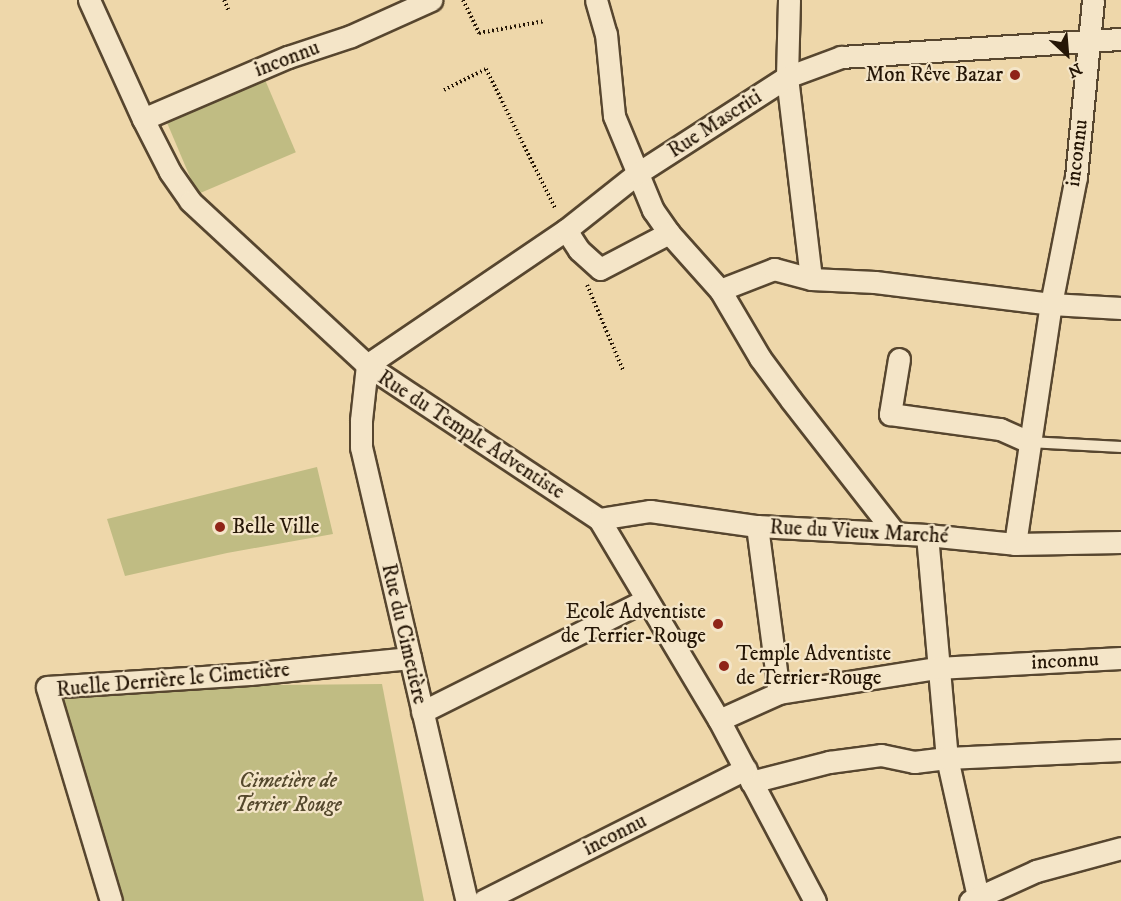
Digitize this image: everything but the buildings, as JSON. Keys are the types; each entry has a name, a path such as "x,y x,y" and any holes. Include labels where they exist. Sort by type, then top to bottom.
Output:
{"street":[{"name":"Rue du Temple Adventiste","path":"89,0 143,119 170,171 190,201 240,250 367,365 599,519 719,720 815,901"},
{"name":"inconnu","path":"143,119 288,57 351,36 431,0"},
{"path":"596,0 606,34 614,116 653,210 669,233 720,290 760,358 896,533"},
{"path":"789,0 787,77 811,279"},
{"name":"inconnu","path":"1015,544 1051,304 1076,177 1093,0"},
{"name":"Rue Mascriti","path":"367,365 566,230 638,173 787,77 841,57 1090,39 1121,39"},
{"path":"566,230 579,250 600,269 669,233"},
{"path":"720,290 774,269 811,279 875,282 1051,304 1121,308"},
{"path":"899,359 890,414 1000,429 1029,442"},
{"name":"Rue du Cimetière","path":"367,365 360,420 361,447 467,901"},
{"name":"Rue du Vieux Marché","path":"599,519 650,511 757,526 927,535 1015,544 1121,542"},
{"path":"757,526 779,693"},
{"path":"927,535 937,668 947,758 976,900 1036,871 1121,848"},
{"path":"422,712 646,600"},
{"name":"Ruelle Derrière le Cimetière","path":"111,901 47,687 250,674 410,658"},
{"name":"inconnu","path":"719,720 779,693 937,668 1121,658"},
{"name":"inconnu","path":"483,901 749,776 881,755 914,762 947,758 1121,750"}],"lane":[{"path":"1029,442 1121,447"}],"path":[{"path":"224,0 228,12"},
{"path":"463,0 479,33 545,21"},
{"path":"444,90 486,69 566,230"},
{"path":"579,250 588,289 624,370"}],"green space":[{"path":"263,75 296,152 197,194 165,117"},
{"name":"Belle Ville","path":"317,467 333,534 227,553 125,576 107,519"},
{"name":"Cimetière de Terrier Rouge","path":"382,684 424,901 123,901 47,687"}],"place":[{"name":"Mon Rêve Bazar","path":"1015,75"},
{"name":"Belle Ville","path":"220,527"},
{"name":"Ecole Adventiste de Terrier-Rouge","path":"718,624"},
{"name":"Temple Adventiste de Terrier-Rouge","path":"724,666"}]}
